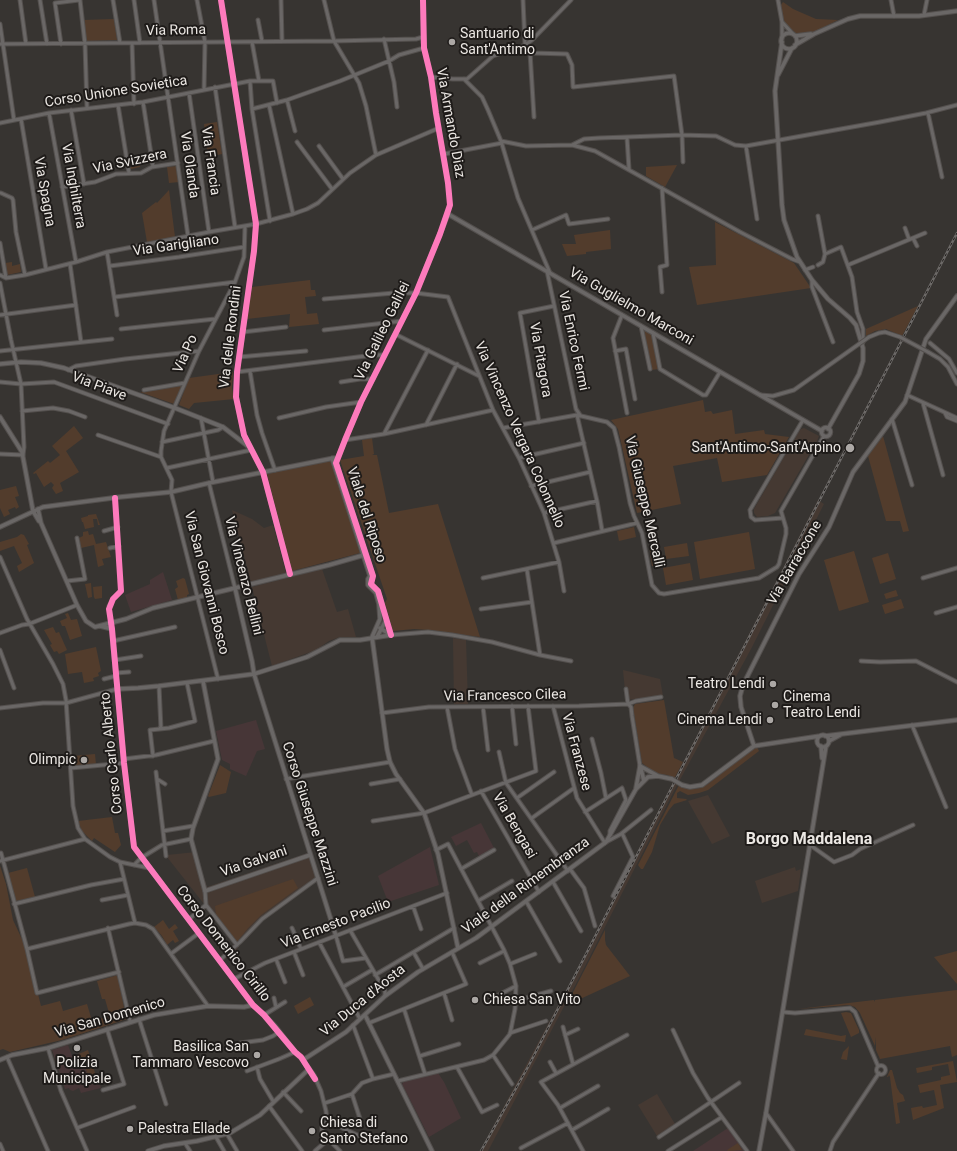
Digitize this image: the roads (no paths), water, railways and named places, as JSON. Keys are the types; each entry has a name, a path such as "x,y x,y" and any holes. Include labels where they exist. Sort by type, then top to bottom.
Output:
{"street":[{"path":"20,0 26,44"},
{"path":"40,0 47,44"},
{"path":"61,44 55,3 80,0 85,44 87,108"},
{"path":"113,0 120,43"},
{"path":"134,0 140,43"},
{"name":"Via Olanda","path":"154,0 188,236"},
{"path":"197,0 205,42 204,90"},
{"name":"Via delle Rondini","path":"221,0 256,224 254,251 237,372 236,397 244,435 263,472 290,574"},
{"path":"281,0 282,41"},
{"path":"324,0 334,41 359,83 366,106 376,154"},
{"name":"Via Armando Diaz","path":"423,0 424,48 431,77 444,154 450,204 448,214"},
{"path":"522,0 525,45 530,52 534,117"},
{"path":"431,77 464,80 493,56 525,45 538,36 571,0"},
{"path":"778,0 782,22 782,40 775,91 784,220 791,242 800,262 812,280 856,325 864,348"},
{"path":"891,0 894,16"},
{"path":"924,0 926,4"},
{"path":"924,15 927,0"},
{"path":"782,40 786,47 794,46 814,34 848,19 860,16 924,15 957,11"},
{"path":"258,20 262,41"},
{"path":"776,79 797,41 794,35 782,22"},
{"path":"0,24 14,120"},
{"path":"782,40 787,33 794,35 814,34"},
{"name":"Via Roma","path":"2,44 334,41 416,39 423,37"},
{"path":"384,39 397,107"},
{"path":"252,42 259,81 273,82 277,103"},
{"path":"132,43 134,104"},
{"path":"252,109 287,100 340,81 389,61 399,55 424,48"},
{"path":"530,52 539,54 567,54 572,65 573,87 674,76 682,135 683,162"},
{"name":"Via Enrico Fermi","path":"464,80 482,97 502,142 518,198 549,272 554,306 602,530"},
{"path":"250,81 252,109 270,221"},
{"name":"Corso Unione Sovietica","path":"0,123 49,113 134,104 235,83 259,81"},
{"path":"215,87 235,227"},
{"name":"Via Francia","path":"189,93 209,232"},
{"path":"287,100 295,131"},
{"path":"143,102 153,167"},
{"path":"118,105 130,173"},
{"path":"269,105 293,214"},
{"path":"572,145 584,139 682,135 716,136 734,146 746,146 928,113 957,105"},
{"path":"71,110 84,184"},
{"name":"Via Inghilterra","path":"49,113 76,262"},
{"path":"928,113 942,177"},
{"name":"Via Spagna","path":"21,119 46,270"},
{"path":"0,276 6,278 25,275 70,264 107,252 256,224 293,214 318,203 350,172 376,154 439,128"},
{"path":"628,138 629,169"},
{"path":"297,142 332,189"},
{"path":"444,154 502,142 526,146 572,145 595,151 740,232 800,262"},
{"path":"319,146 343,179"},
{"path":"746,146 757,219"},
{"name":"Via Svizzera","path":"62,187 95,182 116,174 141,172 153,167 178,163"},
{"path":"0,188 0,193 12,198 13,200 16,232 25,275"},
{"path":"662,188 667,265 660,267 662,292"},
{"name":"Via Guglielmo Marconi","path":"448,214 822,431"},
{"name":"Via Galileo Galilei","path":"337,457 373,379 416,293 448,214"},
{"path":"532,230 566,215 569,224 608,219"},
{"path":"818,216 826,254 823,262 818,265"},
{"name":"Via Po","path":"171,492 172,480 162,457 162,442 168,424 199,351 235,282 244,257 245,226"},
{"path":"905,228 917,246"},
{"path":"848,265 925,233"},
{"path":"0,243 6,278"},
{"name":"Via Garigliano","path":"110,266 244,247"},
{"path":"803,420 750,510 751,517 755,520 783,518 780,511 824,436 829,435 830,432 828,429 859,374 863,361 864,329 857,312 852,277 848,265 841,248 826,254"},
{"path":"107,252 115,296 116,315"},
{"path":"70,264 81,342"},
{"path":"805,270 813,267"},
{"path":"812,280 812,287 833,342"},
{"path":"115,296 235,282"},
{"path":"0,285 21,384 23,455 33,511 41,524 77,605 86,621 95,627 99,626 112,629"},
{"path":"324,299 379,294 416,293"},
{"name":"Via Vincenzo Vergara Colonnello","path":"416,293 448,297 493,410 519,458 544,513 559,562 564,591"},
{"path":"957,296 926,339 907,395 957,418"},
{"path":"0,315 76,305"},
{"name":"Via Pitagora","path":"539,422 520,313 554,306"},
{"path":"622,315 613,338 627,413"},
{"path":"121,329 215,319"},
{"path":"324,330 402,321"},
{"path":"641,326 650,369"},
{"path":"243,332 286,327"},
{"path":"760,395 773,396 794,390 869,337 885,332 900,337 928,352 946,364 957,382"},
{"path":"653,333 660,369 703,395 706,395 720,372"},
{"path":"395,334 480,376"},
{"path":"0,350 112,339"},
{"path":"930,343 949,359 957,374"},
{"path":"384,434 428,350"},
{"path":"615,351 626,350 635,399"},
{"path":"68,370 76,366 199,351"},
{"path":"239,357 306,351"},
{"path":"237,372 374,355 386,355"},
{"path":"0,364 16,362 41,363 68,370 175,408 223,427 251,449"},
{"path":"426,425 457,364"},
{"path":"250,371 262,433 276,470"},
{"path":"341,382 360,379 373,379"},
{"name":"Via Piave","path":"0,382 21,384 54,382 168,424"},
{"path":"144,390 185,383"},
{"name":"Via Barraccone","path":"754,746 741,707 740,696 742,689 799,574 829,527 852,472 905,402 907,395"},
{"path":"279,418 326,407 362,402"},
{"path":"923,403 943,475"},
{"path":"22,410 53,408 69,411 85,418"},
{"path":"345,440 384,434 493,410"},
{"path":"944,412 947,417 957,421"},
{"name":"Via Giuseppe Mercalli","path":"503,428 578,415 607,422 614,428 630,503 642,533 652,584 659,592 664,594 763,576 774,569 778,564 786,534 783,518"},
{"path":"0,417 23,455"},
{"path":"201,418 213,482"},
{"path":"892,419 912,485"},
{"path":"162,442 218,430 223,427"},
{"path":"824,436 822,431 825,428 828,429"},
{"path":"98,435 162,457"},
{"path":"519,458 584,443"},
{"path":"167,468 208,460 251,449"},
{"path":"0,454 23,455"},
{"path":"0,527 38,509 171,492 337,457"},
{"name":"Viale del Riposo","path":"337,457 336,462 365,555 370,576 368,579 368,585 376,593 379,604 379,622 372,638"},
{"name":"Viale del Riposo","path":"332,458 373,576 372,584 378,591 391,635"},
{"path":"532,486 590,472"},
{"name":"Via Vincenzo Bellini","path":"209,483 235,588 254,674"},
{"name":"Via San Giovanni Bosco","path":"171,492 199,597 218,679"},
{"path":"111,622 109,606 113,599 121,591 115,498"},
{"path":"544,513 597,501"},
{"path":"38,509 41,524"},
{"path":"554,543 637,523"},
{"path":"104,531 118,527"},
{"path":"67,581 86,579 77,538"},
{"path":"110,548 119,546"},
{"path":"99,626 126,619 153,608 365,555"},
{"path":"0,556 29,624 63,684 66,703 72,795 78,828 85,839 103,853 120,862 149,869"},
{"path":"484,578 559,562"},
{"path":"923,578 957,568"},
{"path":"527,570 540,654"},
{"path":"481,609 532,602"},
{"path":"0,633 29,624 77,605"},
{"path":"936,613 957,607"},
{"path":"377,637 383,627 386,617"},
{"name":"Corso Carlo Alberto","path":"111,622 133,843 136,851 149,869"},
{"path":"379,622 380,626 391,635"},
{"path":"113,641 175,627"},
{"path":"376,628 383,627"},
{"path":"0,708 43,703 66,703 117,689 187,683 254,674 302,659 340,640 360,640 391,635 428,632 439,633 492,642 571,661"},
{"path":"372,638 390,762 424,813 436,850 447,893 458,948"},
{"path":"0,650 14,688"},
{"path":"115,660 141,656"},
{"path":"861,661 916,661 957,682"},
{"path":"104,679 129,672"},
{"name":"Corso Giuseppe Mazzini","path":"254,674 343,961 366,958"},
{"path":"203,681 218,759 193,826 191,839 206,905 237,945"},
{"path":"153,756 150,730 195,721 187,683"},
{"path":"159,686 161,729"},
{"path":"626,689 640,766 645,780 658,776"},
{"name":"Via Francesco Cilea","path":"382,713 429,707 628,704 636,701 661,697"},
{"path":"512,706 516,744"},
{"path":"373,821 424,813 536,771 528,706"},
{"name":"Via Franzese","path":"553,706 577,798 606,843"},
{"path":"447,707 455,749 472,795"},
{"path":"483,707 488,750"},
{"path":"640,766 658,776 672,779 682,785 690,787 702,785 754,746 820,736 957,720"},
{"path":"912,725 946,807"},
{"path":"759,1150 826,746 833,738 845,734"},
{"path":"817,742 820,736"},
{"path":"825,736 829,741"},
{"path":"807,738 812,738 821,746 823,766"},
{"path":"592,740 602,773 603,788 606,798"},
{"path":"71,768 124,762 214,741"},
{"path":"821,746 826,746"},
{"path":"499,752 506,783 569,870 584,888 595,926"},
{"path":"286,779 390,762"},
{"path":"636,789 640,766"},
{"path":"156,772 166,856"},
{"path":"517,798 554,772"},
{"path":"157,779 165,784"},
{"path":"371,784 400,779"},
{"name":"Viale della Rimembranza","path":"606,843 636,789 645,780"},
{"path":"532,818 574,788"},
{"path":"585,812 622,788 626,800 610,831 609,837"},
{"name":"Via Bengasi","path":"481,791 539,892"},
{"name":"Viale della Rimembranza","path":"458,948 492,927 552,882 622,833 651,810"},
{"path":"810,845 834,862 852,855 860,849 913,825"},
{"path":"163,831 193,826"},
{"path":"613,896 633,857 622,833"},
{"path":"1,861 85,839"},
{"path":"134,865 141,858 164,845 191,839"},
{"path":"398,1081 484,1060 493,1055 510,1033 516,986 510,964 448,844 436,850"},
{"path":"461,869 494,850"},
{"path":"1,853 1,861 28,949 37,993 119,972"},
{"name":"Via Galvani","path":"204,891 310,855"},
{"path":"120,862 135,923"},
{"name":"Corso Domenico Cirillo","path":"149,869 199,932 253,1005 264,1015 295,1052 302,1058 308,1067"},
{"path":"220,960 262,919 318,878"},
{"path":"14,904 91,885 124,879"},
{"path":"478,901 512,881"},
{"path":"552,882 581,930"},
{"name":"Via Ernesto Pacilio","path":"234,979 265,963 447,893"},
{"path":"102,900 128,895"},
{"path":"526,901 560,961"},
{"path":"188,919 206,905"},
{"path":"413,906 422,929"},
{"path":"28,949 108,928 135,923 146,925 153,929 208,1006"},
{"path":"108,928 130,1021"},
{"path":"292,928 301,949"},
{"path":"375,975 454,928"},
{"path":"350,930 385,991 385,996"},
{"path":"172,954 199,932"},
{"path":"319,942 360,1019"},
{"name":"Via Duca d'Aosta","path":"302,1058 346,1032 385,996 422,969 458,948"},
{"path":"480,963 504,951"},
{"path":"294,952 303,975"},
{"path":"369,1023 466,984 452,952"},
{"path":"414,953 422,969"},
{"path":"510,964 535,954"},
{"path":"276,959 285,982"},
{"path":"343,987 372,970"},
{"path":"491,999 516,986"},
{"path":"515,1001 551,991"},
{"path":"444,993 452,1020"},
{"path":"274,998 276,1007"},
{"path":"264,1015 285,1002"},
{"name":"Via San Domenico","path":"0,1060 7,1057 48,1049 130,1021 172,1011 208,1006 244,1007 253,1005"},
{"path":"783,1012 800,1013 850,1008 855,1012 878,1066 876,1070 878,1073 833,1142 830,1151"},
{"path":"404,1009 425,1074"},
{"path":"365,1015 432,1151"},
{"path":"139,1019 166,1104"},
{"path":"510,1033 546,1021"},
{"path":"353,1025 373,1079"},
{"path":"562,1027 573,1064"},
{"path":"103,1090 124,1084 107,1029"},
{"path":"565,1035 578,1029"},
{"path":"673,1030 693,1073 711,1102 747,1151"},
{"path":"240,1043 263,1040 279,1032"},
{"path":"583,1151 560,1108 541,1082 627,1035"},
{"path":"420,1056 459,1044"},
{"path":"48,1049 62,1091 87,1151"},
{"path":"247,1071 295,1052"},
{"path":"493,1055 512,1084"},
{"path":"7,1057 48,1151"},
{"path":"550,1062 556,1073"},
{"path":"878,1066 884,1066 885,1070 883,1074 878,1073"},
{"path":"257,1067 260,1079 273,1101"},
{"path":"148,1151 164,1146 185,1144 227,1134 260,1115 308,1067 315,1079 325,1103 327,1121 322,1127 322,1133 340,1151"},
{"path":"457,1067 482,1112 496,1105"},
{"path":"325,1103 352,1094 362,1083 394,1074"},
{"path":"659,1138 739,1083"},
{"path":"560,1108 598,1086"},
{"path":"283,1092 301,1111"},
{"path":"352,1094 361,1122"},
{"path":"269,1106 302,1151"},
{"path":"77,1128 134,1107"},
{"path":"572,1130 608,1109"},
{"path":"766,1113 794,1151"},
{"path":"668,1151 722,1117"},
{"path":"327,1121 364,1138 387,1136"},
{"path":"521,1148 568,1124"},
{"path":"227,1134 237,1151"},
{"path":"216,1137 224,1151"},
{"path":"314,1151 329,1139"},
{"path":"0,1144 3,1151"},
{"path":"185,1144 190,1151"}],"railway":[{"path":"481,1151 529,1065 957,233"}],"place":[{"name":"Santuario di Sant'Antimo","path":"452,42"},
{"name":"Sant'Antimo-Sant'Arpino","path":"850,448"},
{"name":"Teatro Lendi","path":"773,684"},
{"name":"Cinema Teatro Lendi","path":"775,705"},
{"name":"Cinema Lendi","path":"770,720"},
{"name":"Olimpic","path":"84,760"},
{"name":"Chiesa San Vito","path":"475,1000"},
{"name":"Polizia Municipale","path":"77,1048"},
{"name":"Basilica San Tammaro Vescovo","path":"257,1055"},
{"name":"Palestra Ellade","path":"130,1129"},
{"name":"Chiesa di Santo Stefano","path":"312,1131"}],"district":[{"name":"Borgo Maddalena","path":"809,840"}]}
